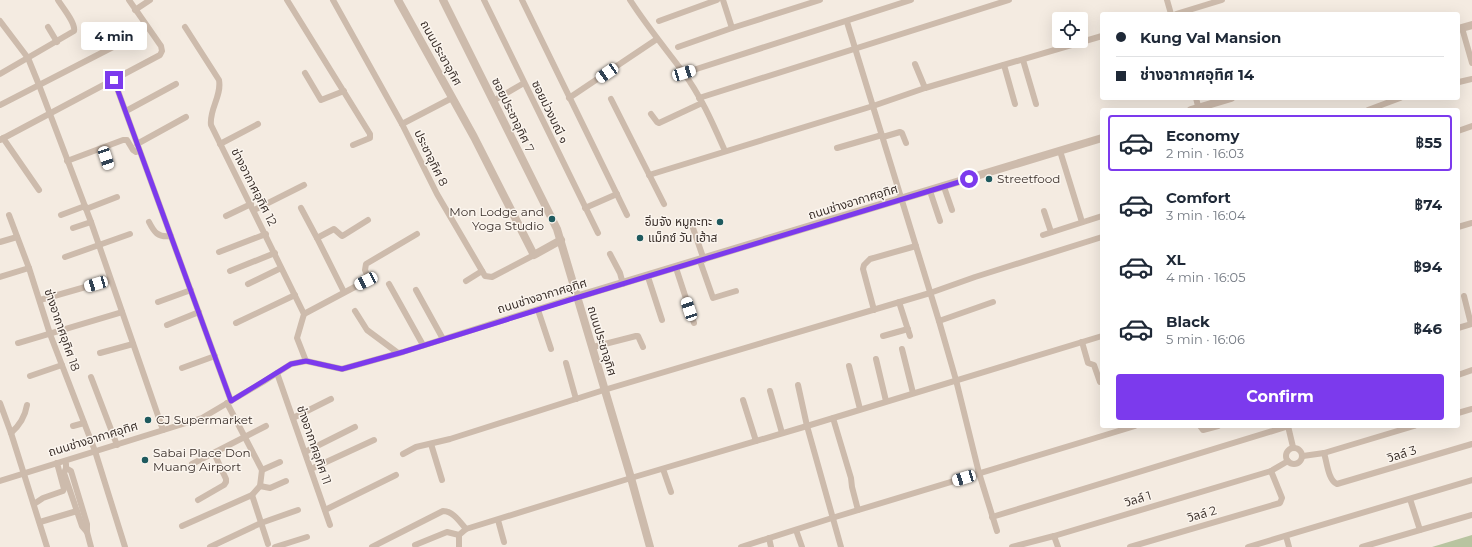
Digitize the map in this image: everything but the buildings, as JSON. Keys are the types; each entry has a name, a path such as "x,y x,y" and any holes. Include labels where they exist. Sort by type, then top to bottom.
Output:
{"street":[{"path":"0,74 74,31 75,28 58,0"},
{"path":"39,190 1,139 160,55 162,51 161,46 129,0"},
{"path":"135,10 150,0"},
{"path":"287,0 371,136 370,138 353,145"},
{"name":"ประชาอุทิศ 8","path":"334,0 402,124 437,194 482,271"},
{"name":"ถนนประชาอุทิศ","path":"398,0 452,98 534,254"},
{"name":"ซอยประชาอุทิศ 7","path":"443,0 557,229 561,240"},
{"name":"ซอยม่วงมณี ๑","path":"484,0 598,233"},
{"path":"522,0 627,215"},
{"path":"630,0 657,39 684,73 710,116 725,151"},
{"path":"659,21 717,0"},
{"path":"723,0 732,28"},
{"path":"678,48 732,28 820,0"},
{"path":"684,73 847,22 911,0"},
{"path":"651,114 656,122 659,123 701,101 1009,0"},
{"path":"1167,0 1170,12"},
{"path":"1183,12 1222,0"},
{"path":"0,21 28,58 39,85 91,222 163,430"},
{"path":"847,22 939,320 956,380 979,473 997,531"},
{"path":"1472,25 1460,28 1472,63"},
{"path":"48,27 57,42"},
{"name":"ช่างอากาศอุทิศ 12","path":"185,27 219,80 220,88 210,119 211,125 253,207 304,314"},
{"path":"0,105 115,46 121,39 118,33"},
{"path":"649,175 873,106 925,88 1100,37"},
{"path":"569,98 657,39"},
{"path":"1022,60 1036,104"},
{"path":"915,64 925,88"},
{"path":"1004,65 1015,104"},
{"path":"305,73 321,100 344,91"},
{"path":"1460,82 1472,79"},
{"path":"114,80 215,356 229,402 244,437 262,470 260,486 252,495 182,526"},
{"path":"493,101 524,83"},
{"path":"126,111 176,84"},
{"path":"402,124 452,98"},
{"path":"611,99 664,204"},
{"path":"1200,108 1225,100"},
{"path":"1385,107 1397,100"},
{"path":"137,144 186,116"},
{"path":"220,144 258,124"},
{"path":"1460,130 1472,126"},
{"path":"837,148 900,132 902,133 906,143"},
{"name":"ถนนช่างอากาศอุทิศ","path":"0,481 202,418 291,364 306,361 342,369 1100,139"},
{"path":"67,161 127,140 133,150 136,152 139,151"},
{"path":"102,148 109,167"},
{"path":"1060,151 1082,222"},
{"path":"226,216 253,207 304,185"},
{"path":"944,186 952,210"},
{"path":"930,191 940,221"},
{"path":"585,208 617,194"},
{"path":"61,215 117,197"},
{"path":"302,208 344,292"},
{"path":"1044,211 1051,232"},
{"name":"ช่างอากาศอุทิศ 18","path":"9,215 29,268 50,334 95,452 125,547"},
{"path":"1043,235 1100,217"},
{"path":"316,238 334,229 342,236 368,220"},
{"path":"73,228 91,222"},
{"path":"149,222 154,232 159,236 171,236"},
{"path":"1460,226 1472,223"},
{"path":"693,228 713,298 736,291"},
{"path":"65,258 130,234"},
{"path":"219,252 266,234"},
{"path":"306,361 297,338 304,314 367,279 365,270 366,264 417,234"},
{"path":"0,242 18,237"},
{"path":"403,454 416,447 431,444 604,390 930,293 975,277 1100,238"},
{"path":"466,281 482,271 485,276 492,277 561,240"},
{"name":"ถนนประชาอุทิศ","path":"561,240 576,298 593,347 604,390 650,547"},
{"path":"874,310 863,269 864,265 870,259 916,246"},
{"path":"230,272 275,254"},
{"path":"610,254 620,273 623,284"},
{"path":"0,277 29,268"},
{"path":"248,284 281,268"},
{"path":"676,268 694,323"},
{"path":"648,277 662,320"},
{"path":"40,300 110,280"},
{"path":"389,284 424,345"},
{"path":"158,302 191,290"},
{"path":"416,290 444,339"},
{"path":"236,323 295,295"},
{"path":"1460,327 1472,324 1464,296"},
{"path":"899,302 910,336"},
{"path":"939,320 994,302"},
{"path":"538,310 551,349"},
{"path":"355,311 367,330 398,353"},
{"path":"18,343 122,312"},
{"path":"167,325 199,312"},
{"path":"883,336 908,329"},
{"path":"593,347 636,336 638,336 643,347"},
{"path":"459,547 459,535 466,529 1100,337"},
{"path":"1082,342 1088,364 1094,365 1100,382"},
{"path":"100,353 133,344"},
{"path":"902,349 913,393"},
{"path":"182,368 215,356"},
{"path":"876,360 886,402"},
{"path":"566,363 576,399"},
{"path":"30,376 62,365"},
{"path":"849,366 860,409"},
{"path":"1460,374 1472,370"},
{"name":"ช่างอากาศอุทิศ 11","path":"277,373 330,525"},
{"path":"92,377 117,445"},
{"path":"798,385 807,426 841,547"},
{"path":"770,391 782,433"},
{"path":"293,418 331,399"},
{"path":"743,400 756,441"},
{"path":"0,403 12,433 47,547"},
{"path":"12,433 26,414 27,405"},
{"path":"1460,412 1472,409"},
{"path":"833,418 851,478 858,510"},
{"path":"73,426 84,423"},
{"path":"192,464 266,426"},
{"path":"305,452 355,427"},
{"path":"741,547 1128,428"},
{"path":"1201,428 1202,430 1210,428"},
{"path":"992,516 1281,428"},
{"path":"1288,428 1293,447"},
{"path":"1303,456 1324,453 1407,428"},
{"path":"311,470 374,440"},
{"path":"431,444 442,480"},
{"name":"วิลล์ 3","path":"1324,453 1332,478 1337,484 1472,444"},
{"path":"1293,447 1299,449 1303,456"},
{"path":"1293,447 1286,453 1288,461 1293,464 1297,464 1303,456"},
{"path":"198,500 224,485 226,482 214,453"},
{"path":"65,461 66,468 64,473 82,526 87,532"},
{"name":"วิลล์ 1","path":"1012,547 1054,536 1271,471 1288,461"},
{"path":"262,470 280,462"},
{"path":"34,504 43,498 64,490 57,463"},
{"path":"66,468 71,471 87,524 87,532 91,547"},
{"path":"663,469 671,492"},
{"name":"วิลล์ 2","path":"1130,547 1280,503 1282,498 1271,471"},
{"path":"325,510 396,475"},
{"path":"1248,547 1472,480"},
{"path":"260,486 270,488 286,481"},
{"path":"252,495 270,546 307,537"},
{"path":"1410,499 1420,530"},
{"path":"210,547 261,523 298,510"},
{"path":"40,522 77,511"},
{"path":"372,547 443,511 448,511 466,529"},
{"path":"1362,547 1472,515"},
{"path":"498,520 504,542"},
{"path":"796,530 802,547"},
{"path":"415,545 447,532 459,535"},
{"path":"1054,536 1058,547"},
{"path":"1286,536 1289,547"},
{"path":"769,538 772,547"}],"green space":[{"path":"1472,535 1472,547 1432,547"}],"place":[{"name":"Streetfood","path":"989,179"},
{"name":"Mon Lodge and Yoga Studio","path":"552,219"},
{"name":"อิ่มจัง หมูกะทะ","path":"720,222"},
{"name":"แม็กซ์ วัน เฮ้าส","path":"640,238"},
{"name":"CJ Supermarket","path":"148,420"},
{"name":"Sabai Place Don Muang Airport","path":"145,460"}],"route":[{"path":"114,80 231,401 291,364 306,361 342,369 403,352 969,179"}]}
